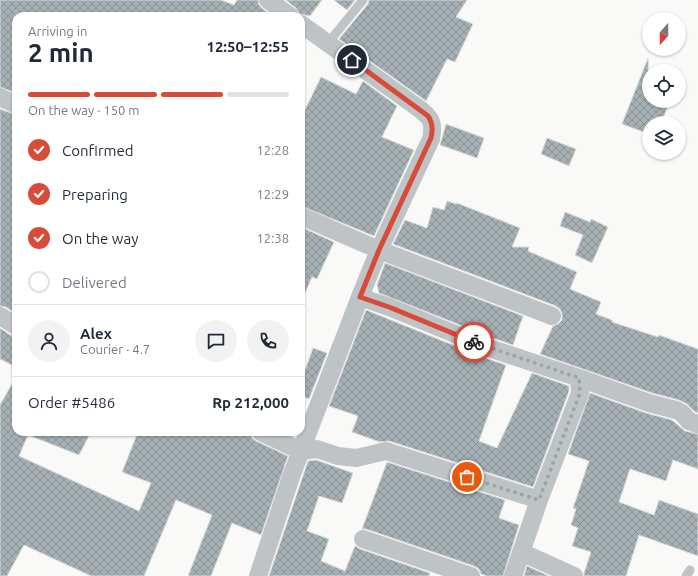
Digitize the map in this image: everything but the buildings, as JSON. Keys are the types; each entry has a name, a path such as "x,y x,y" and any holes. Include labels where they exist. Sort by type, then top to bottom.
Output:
{"street":[{"path":"268,0 284,12"},
{"path":"258,576 276,519 360,297 379,250 431,138 433,129 431,120 421,110 305,27"},
{"path":"0,97 12,103"},
{"path":"305,218 379,250 552,316"},
{"path":"360,297 389,307 489,348 649,403 676,410 682,413 690,422 697,424"},
{"path":"0,316 12,324"},
{"path":"513,576 539,500 580,393 579,378"},
{"path":"269,436 301,451 317,449 338,456 356,458 386,451 539,500"},
{"path":"363,539 434,570 471,576"},
{"path":"521,552 574,576"}],"lane":[{"path":"328,44 363,0"}],"way so far":[{"path":"467,477 539,500 580,393 579,378 474,342"}],"route":[{"path":"352,60 428,116 431,120 433,129 431,138 379,250 360,297 389,307 474,342"}]}
